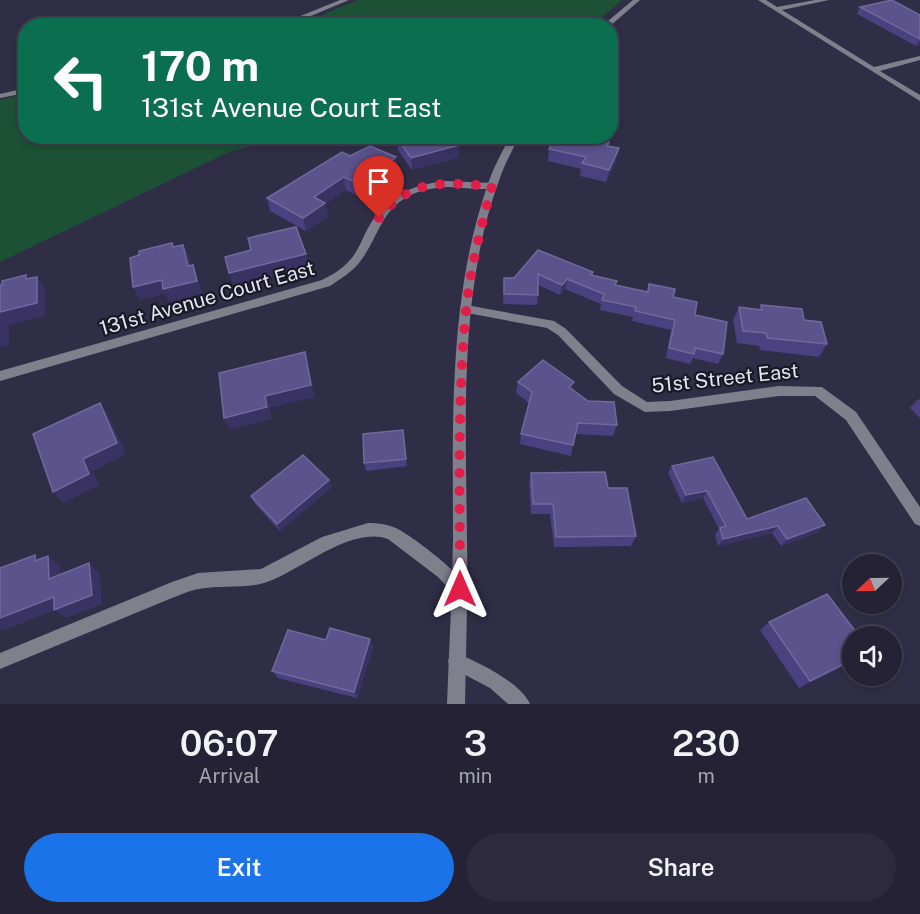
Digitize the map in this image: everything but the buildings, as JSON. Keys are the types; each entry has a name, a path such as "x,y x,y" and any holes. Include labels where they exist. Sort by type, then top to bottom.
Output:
{"street":[{"path":"300,18 346,0"},
{"path":"614,18 637,0"},
{"path":"761,0 920,99"},
{"path":"776,9 826,0"},
{"path":"873,70 920,58"},
{"path":"0,96 18,92"},
{"path":"456,704 460,589 459,420 466,309 478,241 492,186 511,144"},
{"name":"131st Avenue Court East","path":"0,376 326,283 342,274 356,262 379,218 392,202 404,193 442,183 492,186"},
{"name":"51st Street East","path":"466,309 550,324 562,332 618,390 645,407 670,406 779,391 809,390 826,395 851,416 920,519"},
{"path":"0,661 180,587 198,581 262,576 327,542 368,530 382,530 393,534 460,589"},
{"path":"456,660 496,682 521,704"}],"green space":[{"path":"358,0 622,0 601,18 315,18"},
{"path":"18,96 18,144 258,144 229,152 0,262 0,100"}],"route":[{"path":"379,218 392,202 416,188 442,183 492,186 478,241 466,309 459,420 460,589"}]}
